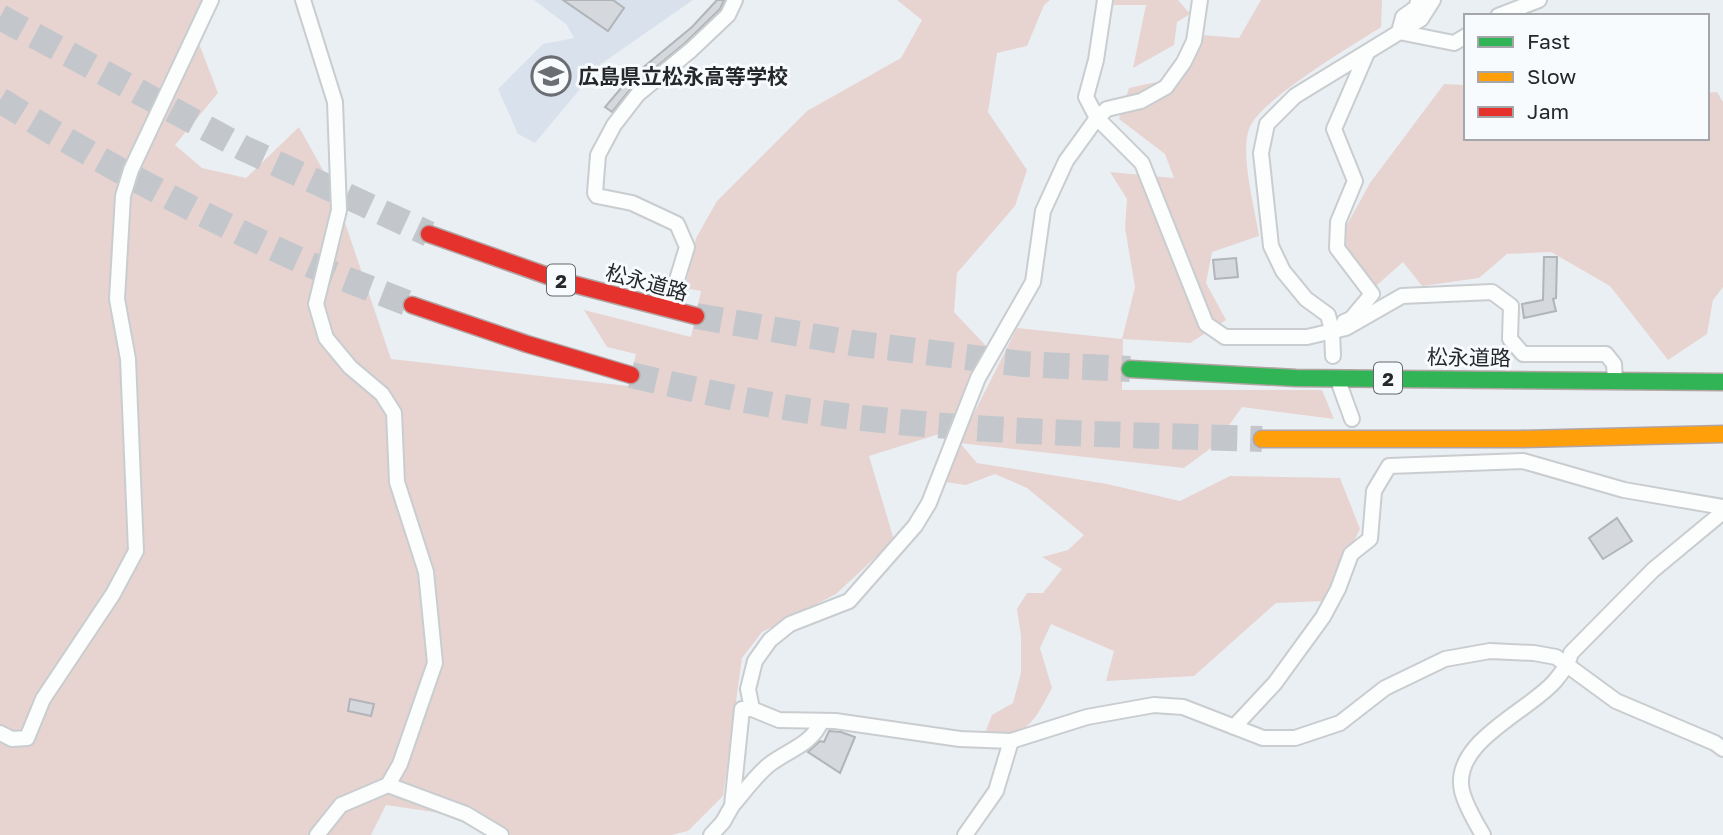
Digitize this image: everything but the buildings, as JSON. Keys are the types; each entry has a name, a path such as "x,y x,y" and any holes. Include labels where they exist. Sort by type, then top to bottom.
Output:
{"highway":[{"name":"松永道路","path":"429,234 565,282 695,316"},
{"path":"412,305 527,344 631,374"},
{"name":"松永道路","path":"1130,369 1296,378 1723,382"},
{"path":"1647,381 1723,376"},
{"path":"1262,439 1521,439 1723,434"}],"street":[{"path":"0,733 12,739 27,738 44,699 113,594 136,551 128,359 117,299 123,196 131,170 211,0"},
{"path":"303,0 335,102 340,210 316,304 326,338 350,367 382,394 394,413 397,482 426,572 435,663 400,764 388,785 341,805 317,835"},
{"path":"668,309 687,247 677,224 632,203 597,196 598,155 614,125 638,94 728,15 735,0"},
{"path":"1105,0 1096,60 1086,97 1097,118 1142,163 1206,324 1225,337 1307,337 1346,328 1402,296 1492,292 1511,306 1510,339 1523,354 1606,354 1614,364 1615,380"},
{"path":"752,709 748,689 755,661 770,640 790,624 849,601 915,526 929,503 978,378 1033,282 1043,211 1066,161 1097,118 1107,109 1141,101 1166,87 1184,62 1194,41 1200,0"},
{"path":"1399,32 1403,18 1417,7 1418,0"},
{"path":"1333,356 1332,330 1328,315 1306,299 1283,271 1270,246 1261,153 1267,124 1295,96 1421,19 1433,0"},
{"path":"1503,14 1539,0"},
{"path":"1399,32 1454,43 1464,37"},
{"path":"1332,330 1350,319 1371,294 1337,248 1338,222 1355,181 1334,129 1367,53"},
{"path":"1339,386 1352,419"},
{"path":"1521,439 1523,461"},
{"path":"1381,454 1390,466"},
{"path":"1390,466 1523,461 1623,490 1723,507"},
{"path":"1234,727 1275,683 1315,628 1338,589 1352,554 1370,539 1374,491 1390,466"},
{"path":"1483,835 1461,788 1465,763 1478,742 1545,692 1569,664 1571,653 1653,570 1723,512"},
{"path":"732,806 742,709 752,709 779,720 835,721 960,739 1011,741 1087,717 1154,705 1183,707 1263,738 1295,738 1340,723 1385,688 1445,659 1490,651 1556,657 1616,701 1723,748"},
{"path":"710,835 769,765 801,745 818,729 821,721"},
{"path":"965,835 996,791 1011,741"},
{"path":"388,785 466,814 500,835"}],"shaded area":[{"path":"0,0 204,0 191,23 218,93 175,145 202,168 246,178 299,127 334,190 391,359 628,386 636,354 607,347 584,310 691,337 701,291 685,288 696,238 717,201 807,111 901,58 922,20 897,0 1050,0 1044,5 1027,46 997,53 988,112 1027,170 1015,206 957,273 954,312 987,347 952,430 869,456 894,540 836,594 762,632 742,658 723,796 688,831 671,835 510,835 495,821 386,805 371,835 0,835"},
{"name":"広島県立松永高等学校","path":"534,0 693,0 601,64 535,143 518,134 498,89 543,44 574,38 567,25"},
{"path":"1114,0 1178,0 1190,14 1177,22 1174,45 1133,68 1146,5 1113,5"},
{"path":"1261,0 1382,0 1381,27 1308,74 1256,117 1249,129 1246,153 1259,236 1212,252 1206,283 1226,320 1190,343 1123,339 1122,390 1322,390 1334,419 1242,407 1215,445 1184,468 960,443 977,463 1107,484 1180,501 1230,476 1340,478 1360,529 1325,601 1276,603 1194,676 1106,681 1114,651 1051,624 1040,648 1052,688 1040,710 1029,724 1016,733 985,733 992,715 1013,703 1021,673 1021,636 1017,609 1027,593 1043,593 1062,569 1042,557 1068,550 1084,535 1027,488 995,474 966,485 945,482 959,443 1017,328 1122,339 1135,287 1125,228 1127,199 1110,172 1174,178 1165,154 1119,119 1129,88 1166,80 1202,35 1239,38"},
{"path":"1444,84 1464,85 1464,140 1709,140 1709,93 1717,92 1723,102 1723,287 1713,300 1707,334 1668,360 1610,286 1551,252 1507,254 1479,278 1422,286 1403,262 1376,286 1346,254 1342,234 1370,183"}],"tunnel":[{"path":"0,17 243,148 429,234"},
{"path":"0,100 107,163 218,221 308,264 412,305"},
{"path":"696,316 852,343 1023,364 1130,369"},
{"path":"631,375 780,406 916,424 1262,439"}],"traffic: fast":[{"path":"1130,369 1296,378 1723,382"}],"traffic: slow":[{"path":"1262,439 1521,439 1723,434"}],"traffic: jam":[{"path":"429,234 565,282 696,316"},
{"path":"412,305 527,344 631,375"}],"place":[{"name":"広島県立松永高等学校","path":"551,76"}]}
